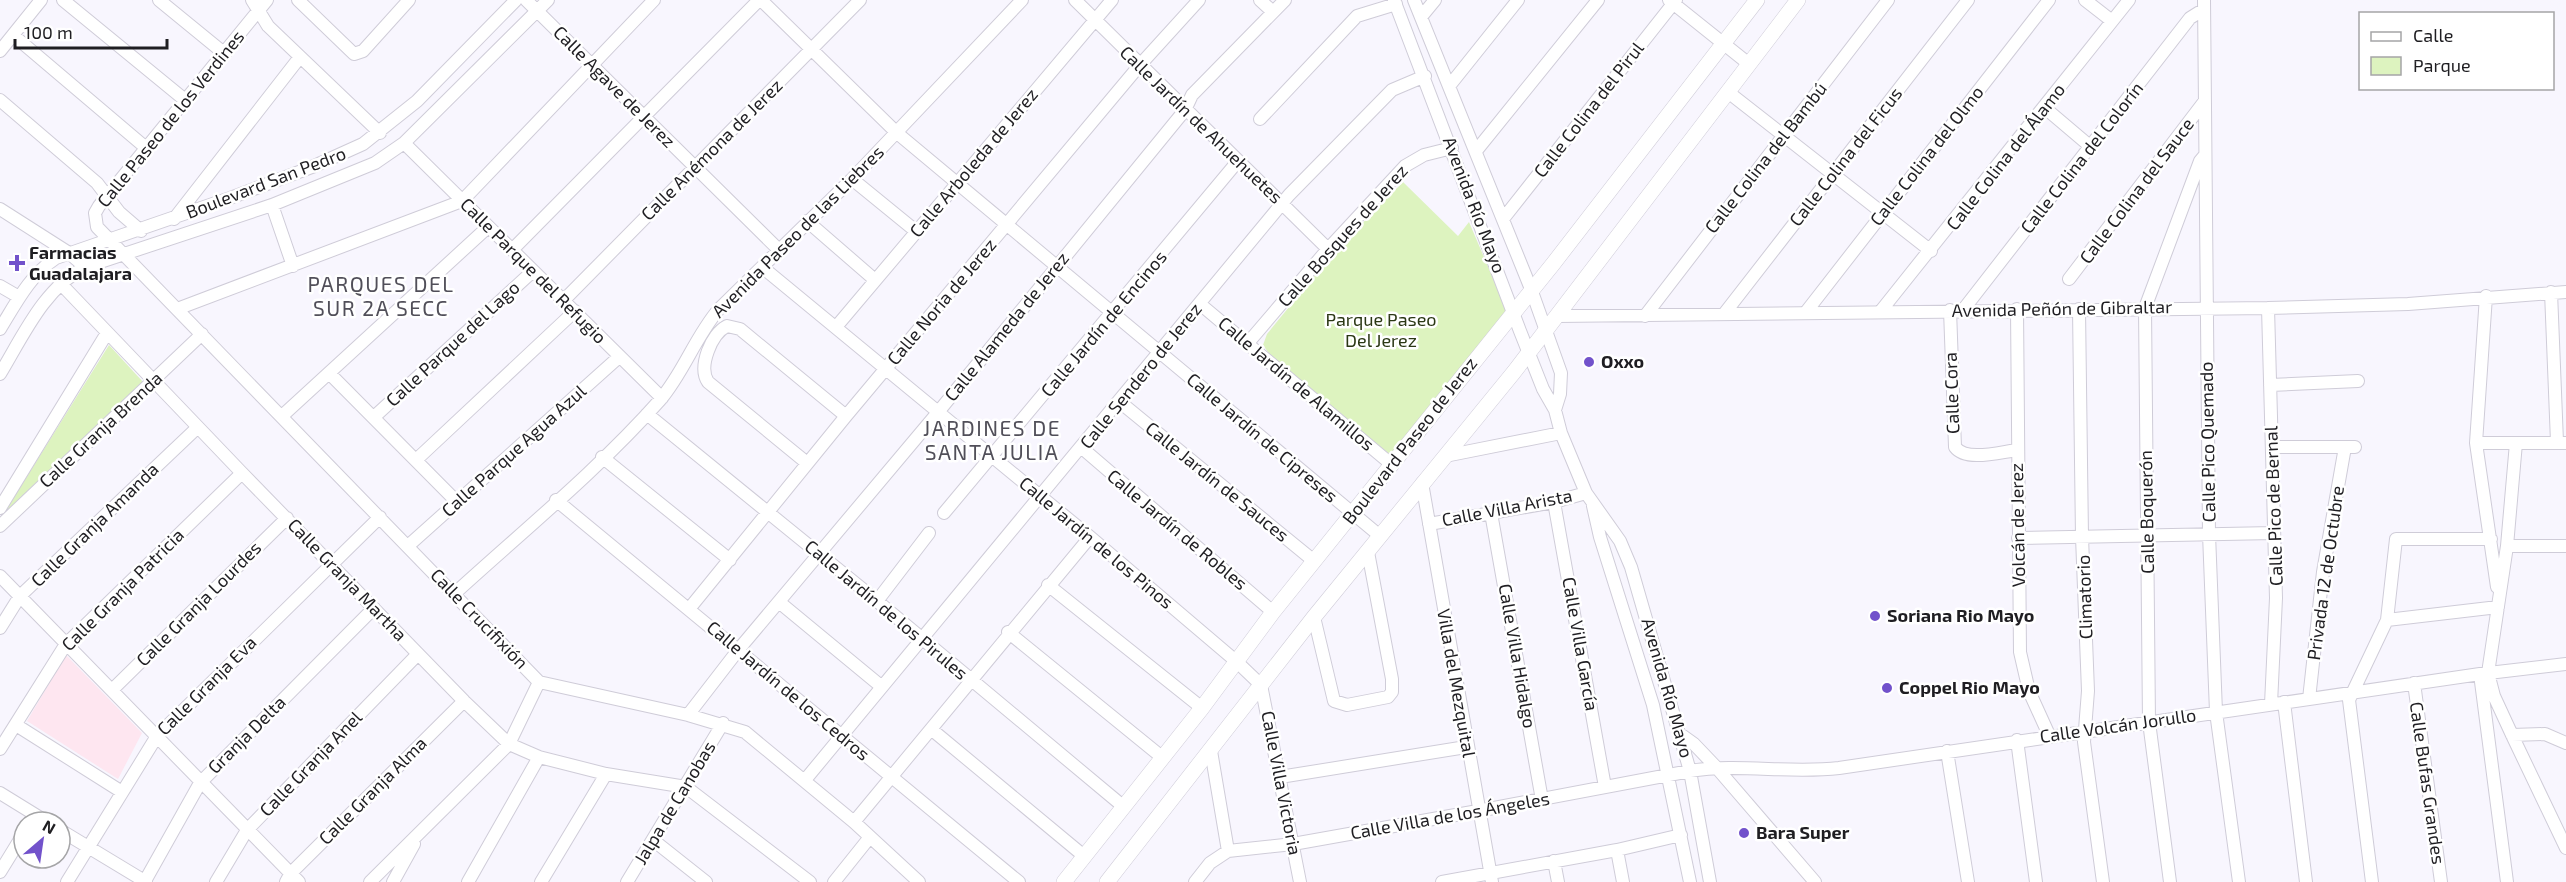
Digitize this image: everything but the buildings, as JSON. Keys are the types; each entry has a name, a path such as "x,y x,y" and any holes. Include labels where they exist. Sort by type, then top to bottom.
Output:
{"main road":[{"name":"Boulevard Paseo de Jerez","path":"1064,882 1238,662 1273,612 1531,290 1757,0"},
{"name":"Boulevard Paseo de Jerez","path":"1107,882 1314,617 1557,316 1798,0"}],"street":[{"path":"0,51 41,0"},
{"path":"63,0 185,100"},
{"path":"159,0 225,54"},
{"path":"252,0 268,26 380,133"},
{"name":"Calle Paseo de los Verdines","path":"108,240 95,221 95,213 145,147 225,54 267,0"},
{"path":"298,0 354,54 363,51 402,2"},
{"name":"Boulevard San Pedro","path":"0,329 19,297 45,265 69,253 141,231 312,167 380,133 449,70 516,0"},
{"name":"Calle Agave de Jerez","path":"526,0 779,250"},
{"name":"Boulevard San Pedro","path":"125,256 272,205 351,174 404,143 548,0"},
{"path":"177,309 462,201 654,0"},
{"path":"512,250 643,115 760,0"},
{"name":"Calle Jardín de Cipreses","path":"760,0 897,133 957,185 1380,536"},
{"name":"Calle Anémona de Jerez","path":"564,300 860,0"},
{"name":"Calle Jardín de Ahuehuetes","path":"1075,0 1139,66 1328,249"},
{"name":"Calle Arboleda de Jerez","path":"836,327 1112,0"},
{"name":"Calle Noria de Jerez","path":"689,609 807,463 1139,66 1199,0"},
{"path":"1260,0 1273,12"},
{"name":"Calle Alameda de Jerez","path":"688,715 739,649 939,411 1185,110 1192,95 1285,0"},
{"name":"Avenida Río Mayo","path":"1414,0 1531,290 1561,373 1560,394 1555,410"},
{"path":"1421,17 1435,0"},
{"path":"1450,86 1518,0"},
{"path":"1476,151 1598,0"},
{"name":"Calle Colina del Bambú","path":"1645,316 1888,0"},
{"name":"Calle Colina del Ficus","path":"1724,314 1968,0"},
{"name":"Calle Colina del Olmo","path":"1806,312 2049,0"},
{"path":"2085,0 2112,21"},
{"name":"Calle Colina del Álamo","path":"1880,312 2045,108 2128,0"},
{"name":"Avenida Paseo de las Liebres","path":"454,594 647,414 681,372 710,319 897,133 1017,1"},
{"path":"1673,1 1749,64"},
{"name":"Calle Colina del Pirul","path":"1503,219 1673,1"},
{"path":"1260,119 1357,16 1395,2"},
{"name":"Avenida Río Mayo","path":"1395,2 1528,351 1555,410 1561,433 1586,493 1593,506 1612,527 1631,567 1690,771 1710,882"},
{"name":"Calle Pico Quemado","path":"2204,6 2209,534 2216,712 2239,882"},
{"name":"Calle Colina del Colorín","path":"1957,310 2091,147 2190,18 2204,6"},
{"path":"13,35 145,147"},
{"path":"174,219 300,57"},
{"name":"Calle Sendero de Jerez","path":"805,780 1282,204 1392,90 1425,76"},
{"path":"1728,92 1931,251"},
{"path":"0,100 107,195 119,212 141,231"},
{"name":"Calle Colina del Sauce","path":"2069,279 2204,102"},
{"path":"2045,108 2091,147"},
{"name":"Calle Parque del Refugio","path":"404,143 662,398"},
{"name":"Calle Bosques de Jerez","path":"1247,344 1328,249 1405,166 1424,155 1452,148"},
{"name":"Calle Boquerón","path":"2170,882 2149,722 2145,308 2200,160 2206,155"},
{"name":"Calle Jardín de Encinos","path":"944,513 1238,161"},
{"path":"852,179 917,232"},
{"path":"272,205 293,266"},
{"path":"0,209 69,253 85,267"},
{"path":"807,221 875,279"},
{"path":"282,416 488,227"},
{"name":"Calle Crucifixión","path":"108,240 409,546 539,682 723,723 745,732 854,822 919,882"},
{"path":"0,374 28,328 60,283 85,267 125,256"},
{"name":"Calle Jardín de los Pinos","path":"762,267 1090,537 1238,662 1261,685"},
{"name":"Calle Parque del Lago","path":"374,417 533,271"},
{"name":"Calle Granja Martha","path":"60,283 418,654 509,744 539,757 606,774 686,787"},
{"path":"0,286 19,297"},
{"path":"2476,443 2561,443 2552,292"},
{"name":"Avenida Peñón de Gibraltar","path":"1557,316 2017,309 2268,308 2408,304 2486,296 2566,292"},
{"path":"2486,296 2476,443 2498,602"},
{"name":"Calle Jardín de Alamillos","path":"1200,304 1391,464"},
{"name":"Calle Pico de Bernal","path":"2268,308 2276,625 2271,704"},
{"name":"Volcán de Jerez","path":"2017,309 2016,450 2020,652 2029,691 2049,735"},
{"name":"Climatorio","path":"2079,309 2082,537 2088,692 2085,753 2103,882"},
{"name":"Calle Cora","path":"1957,310 1955,447 1962,453 1977,455 2016,450"},
{"path":"416,460 575,311"},
{"path":"807,463 704,377 704,364 717,334 727,326 740,329 846,416"},
{"path":"0,508 107,333"},
{"name":"Calle Granja Brenda","path":"0,526 202,334"},
{"name":"Calle Parque Agua Azul","path":"409,546 620,357"},
{"path":"329,373 457,502"},
{"path":"2270,385 2358,381"},
{"name":"Calle Jardín de Sauces","path":"1120,402 1314,561"},
{"name":"Calle Jardín de los Pirules","path":"647,414 877,601 1124,807"},
{"name":"Calle Granja Amanda","path":"0,628 20,596 198,427"},
{"path":"1445,456 1561,433"},
{"path":"2507,882 2484,673 2507,546 2516,443"},
{"name":"Privada 12 de Octubre","path":"2272,447 2350,447 2323,572 2309,699"},
{"name":"Calle Jardín de Robles","path":"1082,448 1273,612"},
{"path":"602,458 730,560"},
{"name":"Calle Granja Patricia","path":"0,749 66,644 242,473"},
{"name":"Villa del Mezquital","path":"1422,483 1466,747 1491,878"},
{"name":"Calle Villa Arista","path":"1429,524 1554,502 1586,493"},
{"name":"Calle Jardín de los Cedros","path":"556,500 1019,882"},
{"name":"Calle Villa García","path":"1554,502 1605,787"},
{"name":"Avenida Río Mayo","path":"1593,506 1600,537 1653,705 1670,775 1690,882"},
{"name":"Calle Villa Hidalgo","path":"1491,513 1542,800"},
{"name":"Calle Granja Eva","path":"67,882 157,736 380,517"},
{"name":"Calle Granja Lourdes","path":"112,690 287,518"},
{"path":"877,601 929,533"},
{"path":"2018,538 2274,533"},
{"path":"854,822 932,729 1008,632 1090,537"},
{"path":"2372,882 2349,707 2351,693 2387,620 2396,539 2490,539"},
{"path":"2507,546 2566,546"},
{"path":"1314,617 1334,701 1347,705 1388,698 1392,692 1392,679 1368,552"},
{"path":"0,576 157,736 292,879"},
{"path":"1048,585 1202,708"},
{"path":"779,602 882,687"},
{"path":"2387,620 2498,602"},
{"name":"Granja Delta","path":"146,881 200,783 374,608"},
{"path":"1008,632 1163,758"},
{"name":"Calle Granja Anel","path":"216,882 247,830 418,654"},
{"name":"Calle Volcán Jorullo","path":"1670,775 1716,767 1817,770 2484,673 2566,664"},
{"path":"2484,673 2566,848"},
{"path":"370,882 509,744 539,682"},
{"name":"Calle Bufas Grandes","path":"2414,683 2441,882"},
{"name":"Calle Villa Victoria","path":"1261,685 1300,882"},
{"name":"Calle Granja Alma","path":"292,879 464,701"},
{"path":"2284,702 2306,882"},
{"name":"Jalpa de Canobas","path":"627,882 723,723"},
{"path":"16,725 122,792"},
{"path":"932,729 1084,856"},
{"path":"1680,734 1694,744 1716,767 1810,881"},
{"path":"2512,735 2545,734 2566,743"},
{"path":"2017,740 2036,882"},
{"path":"1280,777 1466,747"},
{"path":"1195,882 1210,863 1228,851 1211,751"},
{"path":"1947,751 1968,882"},
{"path":"468,882 539,757"},
{"path":"542,882 606,774"},
{"name":"Calle Villa de los Ángeles","path":"1228,851 1293,843 1542,800 1670,775"},
{"path":"686,787 810,882"},
{"path":"0,793 22,810"},
{"path":"393,882 422,830"},
{"path":"1442,882 1491,878 1554,861 1681,836"},
{"path":"72,837 146,881"},
{"path":"834,882 870,837"},
{"path":"653,840 706,882"},
{"path":"1617,850 1623,882"},
{"path":"0,872 12,852"},
{"path":"1554,861 1558,882"}],"shaded area":[{"path":"66,655 142,733 118,779 27,721"}],"green space":[{"name":"Parque Paseo Del Jerez","path":"1403,182 1458,236 1469,222 1507,311 1394,453 1388,453 1272,358 1263,345 1267,334 1334,252"},
{"path":"109,345 144,383 1,518"}],"place":[{"name":"Farmacias Guadalajara","path":"17,263"},
{"name":"Oxxo","path":"1589,362"},
{"name":"Soriana Rio Mayo","path":"1875,616"},
{"name":"Coppel Rio Mayo","path":"1887,688"},
{"name":"Bara Super","path":"1744,833"}],"district":[{"name":"PARQUES DEL SUR 2A SECC","path":"381,297"},
{"name":"JARDINES DE SANTA JULIA","path":"992,441"}]}
